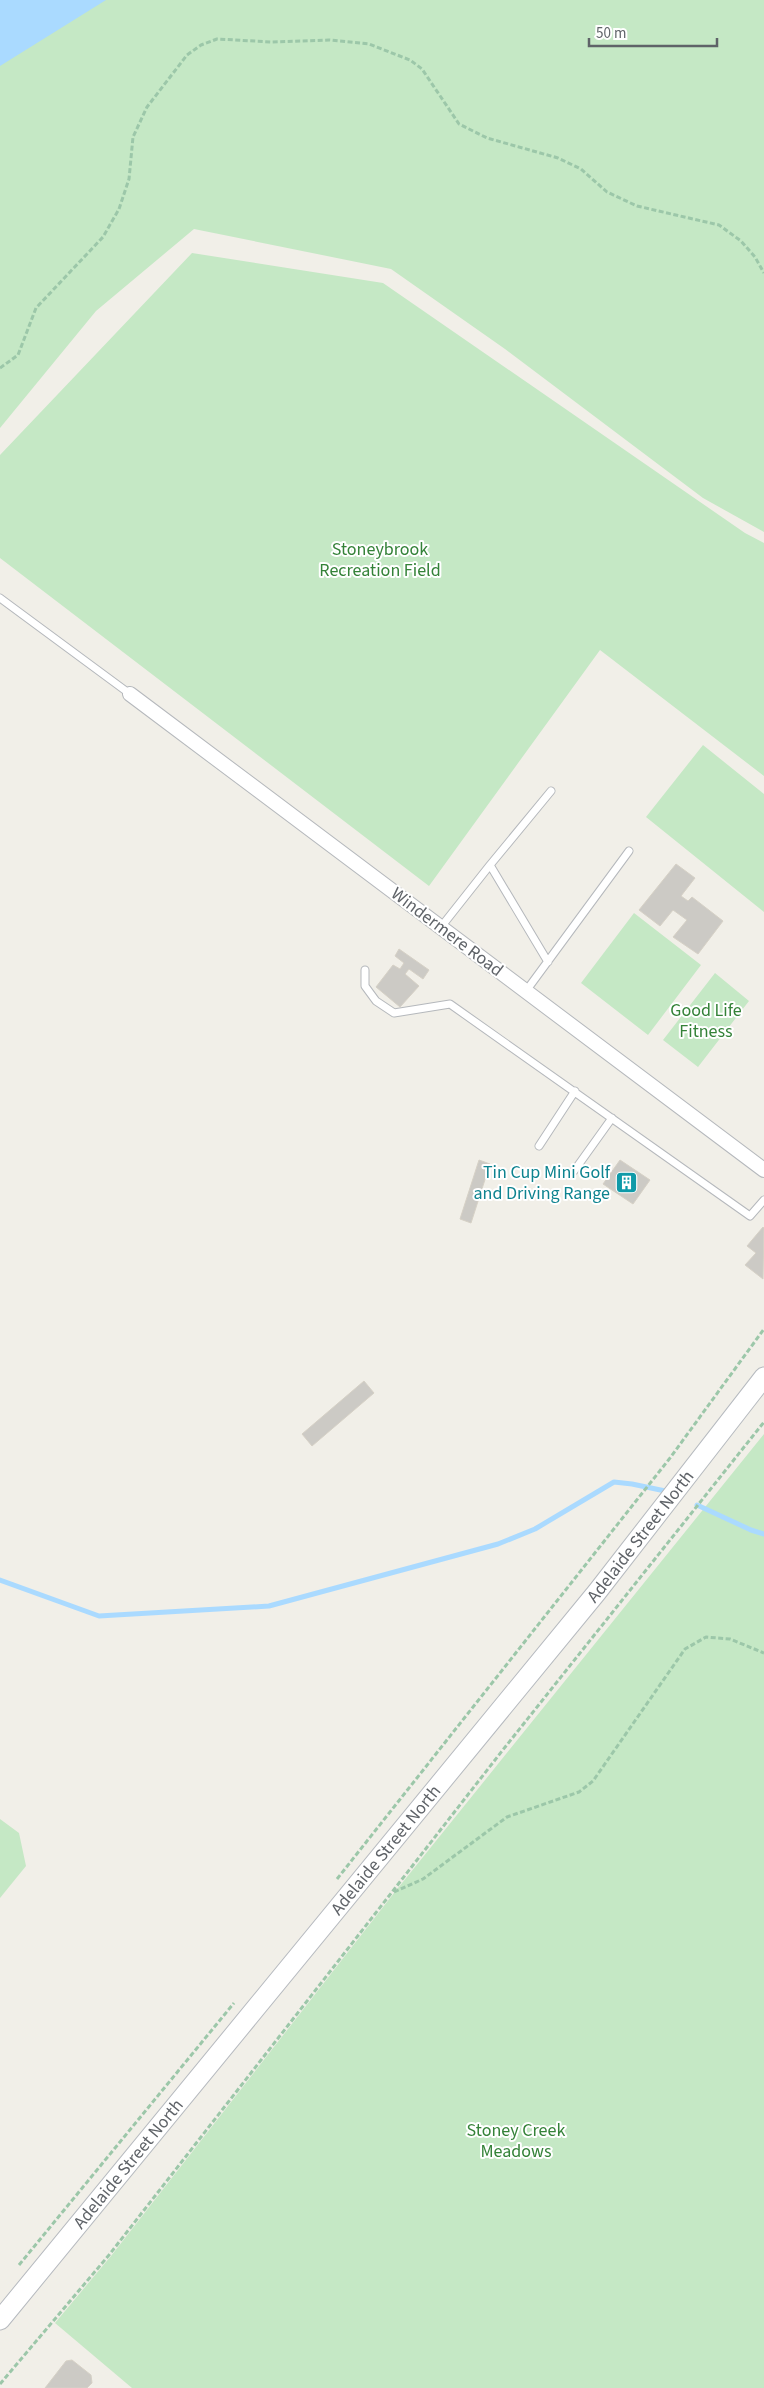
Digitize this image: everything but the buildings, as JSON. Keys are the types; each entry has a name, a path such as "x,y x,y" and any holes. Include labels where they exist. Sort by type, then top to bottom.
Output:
{"main road":[{"name":"Adelaide Street North","path":"0,2320 596,1592 764,1376"}],"street":[{"name":"Windermere Road","path":"130,694 764,1170"}],"lane":[{"path":"0,598 130,694"},
{"path":"441,927 550,792"},
{"path":"526,991 629,851"},
{"path":"490,865 548,962"},
{"path":"365,970 364,986 376,1001 394,1013 450,1004 750,1216 764,1200"},
{"path":"539,1146 575,1091"},
{"path":"574,1171 612,1118"}],"path":[{"path":"0,368 18,355 36,308 103,237 120,209 128,178 133,136 147,107 187,55 201,45 217,39 272,42 330,40 370,44 410,60 422,69 459,124 487,138 558,158 581,169 607,192 637,206 719,225 741,241 755,257 764,273"},
{"path":"332,1885 670,1458 764,1328"},
{"path":"0,2384 108,2255 764,1422"},
{"path":"394,1892 423,1880 507,1817 579,1792 593,1782 685,1649 706,1637 730,1639 764,1652"},
{"path":"18,2267 240,1996"}],"green space":[{"path":"100,0 764,0 764,532 703,498 505,349 391,269 194,229 96,311 0,428 0,62"},
{"name":"Stoneybrook Recreation Field","path":"192,253 383,283 745,533 764,543 764,776 600,650 429,886 0,558 0,455"},
{"path":"703,745 764,794 764,912 646,817"},
{"path":"634,913 701,965 648,1035 581,983"},
{"name":"Good Life Fitness","path":"715,973 749,1001 698,1067 663,1040"},
{"name":"Stoney Creek Meadows","path":"764,1434 764,2388 132,2388 55,2323 111,2256 394,1893"},
{"path":"0,1819 19,1833 26,1866 0,1898"}],"water":[{"path":"0,0 106,0 0,66"}],"waterway":[{"path":"0,1580 99,1616 269,1606 498,1544 535,1529 614,1482 670,1492"},
{"path":"697,1505 764,1534"}],"place":[{"name":"Tin Cup Mini Golf and Driving Range","path":"626,1182"}]}
